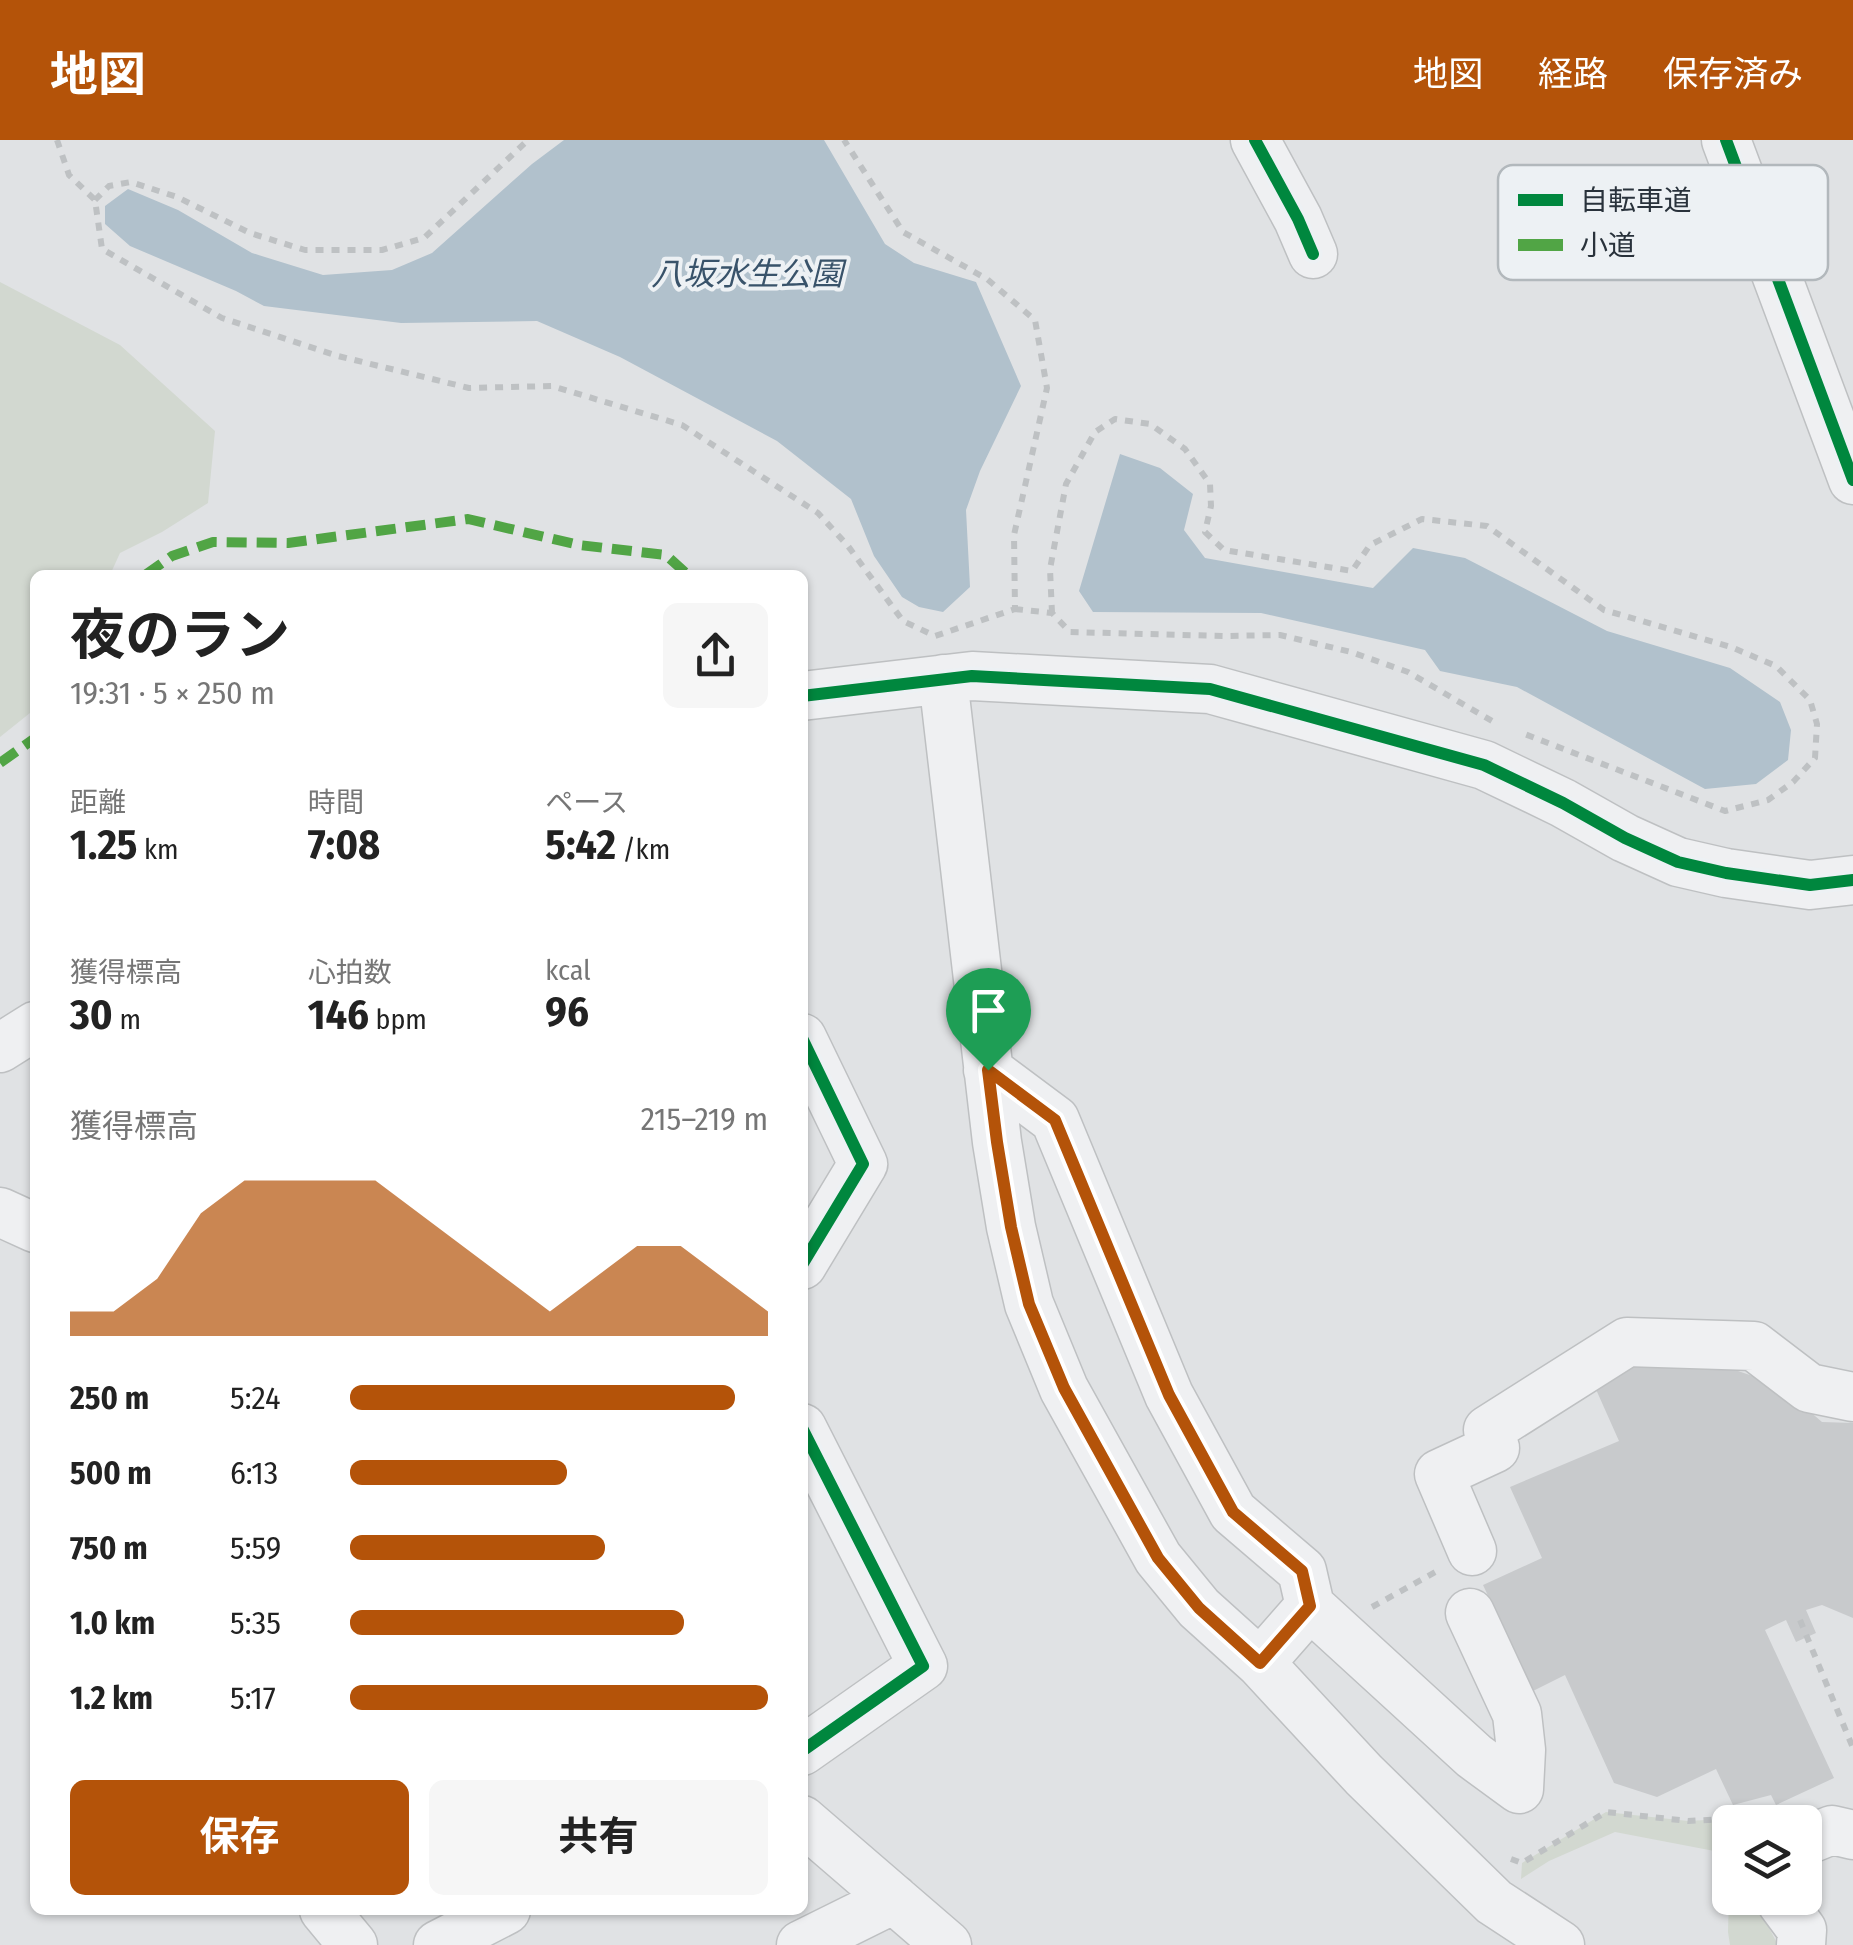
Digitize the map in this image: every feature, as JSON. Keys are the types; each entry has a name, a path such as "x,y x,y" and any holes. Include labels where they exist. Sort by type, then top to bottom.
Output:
{"street":[{"path":"1255,140 1313,254"},
{"path":"1726,140 1735,165"},
{"path":"1778,280 1853,480"},
{"path":"808,695 972,676 1210,689 1484,765 1678,862 1810,885 1853,880"},
{"path":"943,679 988,1070 1011,1227 1029,1304 1064,1388 1158,1558 1199,1608 1260,1663 1364,1775 1494,1902 1560,1945"},
{"path":"30,1029 0,1049 30,1067"},
{"path":"808,1050 863,1164 808,1254"},
{"path":"988,1070 1055,1120 1169,1395 1233,1512 1302,1571 1310,1606 1474,1756 1519,1789 1521,1750 1517,1714 1470,1613"},
{"path":"0,1212 30,1226"},
{"path":"1472,1552 1440,1474 1496,1448 1488,1430 1627,1342 1754,1346 1809,1388 1853,1397"},
{"path":"808,1440 923,1666 808,1747"},
{"path":"1260,1663 1310,1606"},
{"path":"808,1825 946,1945"},
{"path":"1822,1834 1832,1830 1853,1836"},
{"path":"801,1945 894,1900"},
{"path":"328,1915 353,1945"},
{"path":"438,1945 496,1915"},
{"path":"1791,1915 1802,1930 1801,1945"}],"path":[{"path":"57,140 68,175 95,200 102,249 222,318 338,356 470,388 552,386 682,425 818,512 903,622 935,636 1015,609 1052,614 1070,632 1280,635 1350,652 1408,672 1492,721"},
{"path":"95,200 108,186 131,182 177,197 250,233 305,250 382,250 424,238 528,140"},
{"path":"844,140 903,232 987,279 1035,320 1047,388 1014,535 1015,609"},
{"path":"1052,614 1050,568 1066,484 1095,432 1116,418 1150,424 1185,449 1210,484 1211,506 1205,532 1224,550 1352,571 1370,544 1422,520 1488,526 1604,610 1730,647 1776,666 1810,700 1818,724 1815,758 1794,782 1768,800 1724,811 1510,728"},
{"path":"1800,1620 1853,1748"}],"shaded area":[{"path":"0,282 120,345 215,431 208,503 120,553 112,570 30,570 30,713 0,737"},
{"path":"1606,1812 1688,1821 1712,1820 1712,1851 1615,1832 1549,1861 1521,1879 1522,1863"},
{"path":"1728,1915 1764,1915 1778,1945 1730,1945"}],"water":[{"name":"八坂水生公園","path":"564,140 824,140 885,244 914,263 976,282 1021,386 980,471 966,510 970,587 943,612 919,607 902,597 874,556 851,499 777,441 620,357 537,321 401,323 264,306 130,246 105,224 105,206 128,189 178,210 252,253 323,275 392,270 432,253"},
{"path":"1120,454 1160,468 1193,494 1184,530 1205,558 1373,588 1413,548 1465,558 1607,631 1730,668 1780,702 1791,730 1788,760 1756,784 1705,789 1517,687 1440,671 1425,650 1261,613 1093,612 1079,591"}],"building":[{"path":"1700,1358 1779,1385 1822,1422 1853,1423 1853,1618 1822,1605 1806,1610 1816,1633 1796,1642 1786,1620 1765,1630 1834,1778 1776,1805 1771,1795 1733,1805 1716,1769 1657,1797 1614,1783 1565,1675 1533,1691 1483,1585 1542,1558 1510,1487 1619,1441 1590,1376 1650,1360"}],"marked path":[{"path":"152,570 172,556 213,542 288,543 468,519 579,545 666,555 682,570"},
{"path":"0,763 30,742"}],"cycle path":[{"path":"1255,140 1313,254"},
{"path":"1726,140 1735,165"},
{"path":"1778,280 1853,480"},
{"path":"808,695 972,676 1210,689 1484,765 1678,862 1810,885 1853,880"},
{"path":"808,1050 863,1164 808,1255"},
{"path":"808,1440 923,1666 808,1747"}],"route":[{"path":"988,1070 1055,1120 1169,1395 1233,1512 1302,1571 1310,1606 1260,1663 1199,1608 1158,1558 1064,1388 1029,1304 1011,1227 988,1070"}]}
